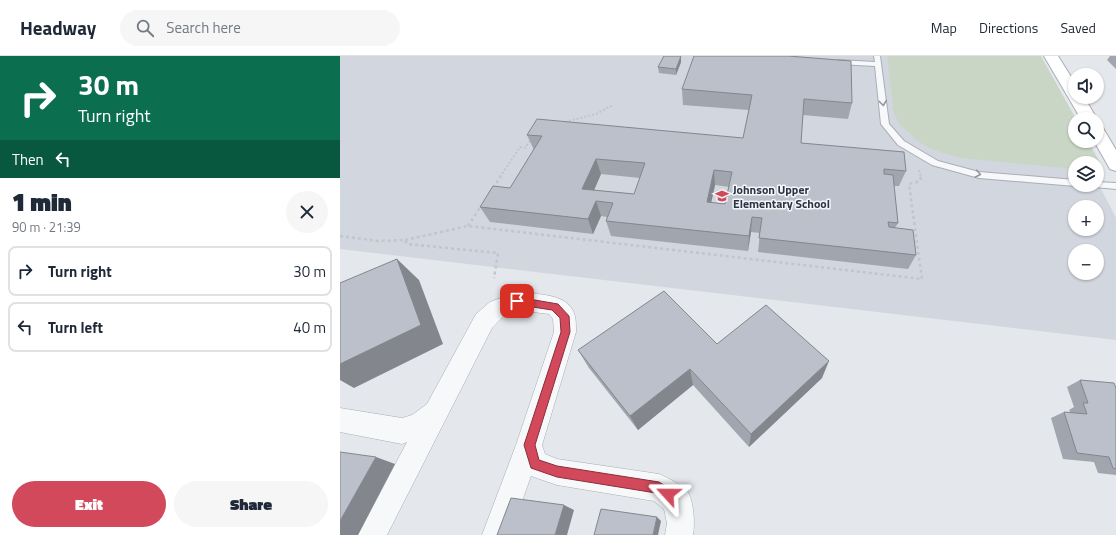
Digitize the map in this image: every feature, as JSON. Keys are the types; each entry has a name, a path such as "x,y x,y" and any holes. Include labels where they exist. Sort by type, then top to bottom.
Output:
{"street":[{"path":"1051,56 1068,84"},
{"path":"1104,144 1116,165"},
{"path":"372,535 484,321 498,308 517,301 555,306 564,316 565,332 529,445 496,535"},
{"path":"340,420 402,431 418,426 436,413"},
{"path":"529,445 535,464 557,472 659,488 677,501 681,523 679,535"}],"lane":[{"path":"832,62 878,60 885,124 901,143 935,163 979,175 1068,182"},
{"path":"1104,185 1116,186"}],"path":[{"path":"563,123 586,119 604,112 612,104"},
{"path":"490,193 520,147 525,148 534,134"},
{"path":"340,236 378,241 405,240 468,226 922,279 909,184 917,182 921,179 919,164"},
{"path":"468,226 481,206"},
{"path":"405,240 406,244 498,254 494,278"}],"shaded area":[{"name":"Johnson Upper Elementary School","path":"340,56 1032,56 1068,127 1068,148 1075,148 1075,156 1068,156 1068,192 1103,192 1116,218 1116,340 340,249"}],"green space":[{"path":"887,56 1041,56 1072,112 1068,112 1068,148 1092,148 1096,156 1068,156 1068,168 961,158 931,149 919,142 900,125 894,114"}],"building":[{"path":"664,56 681,56 676,69 658,67"},
{"path":"694,56 788,56 851,61 852,103 804,99 801,143 904,152 906,171 884,169 884,174 893,175 898,223 888,222 889,227 913,230 916,255 759,238 762,218 752,217 749,236 606,221 613,203 596,201 588,219 480,207 493,186 510,188 542,136 527,135 537,119 743,138 752,95 682,89","holes":["596,159 645,163 634,194 582,189","714,170 732,172 725,204 707,202"]},
{"path":"397,259 421,325 340,364 340,283"},
{"path":"664,291 717,344 766,305 829,361 751,434 690,369 630,416 578,350"},
{"path":"1080,380 1114,383 1116,388 1116,469 1113,468 1109,457 1077,453 1064,412 1087,414 1083,403 1088,403"},
{"path":"340,452 376,457 340,521"},
{"path":"511,498 564,505 555,535 497,535"},
{"path":"601,509 657,517 653,535 594,535"}],"place":[{"name":"Johnson Upper Elementary School","path":"722,196"}],"route":[{"path":"517,301 555,306 564,316 565,332 529,445 535,464 557,472 659,488 668,494"}]}
